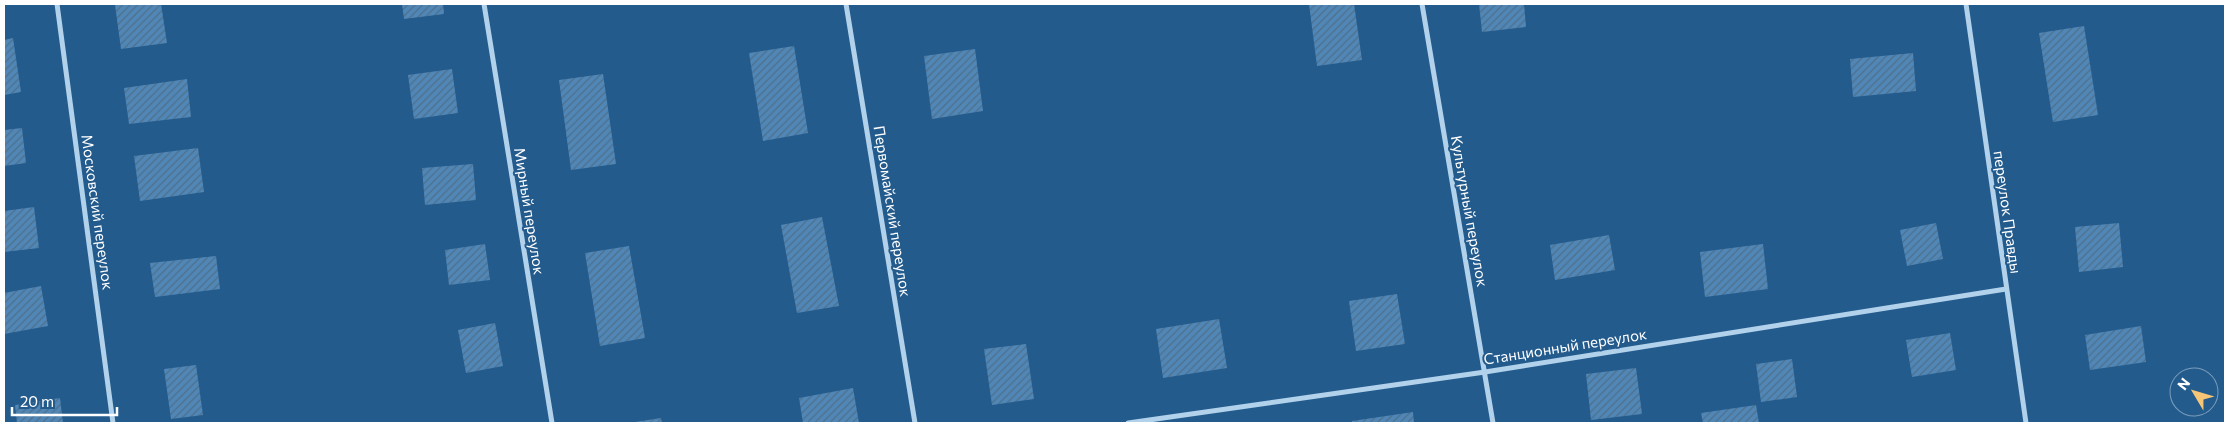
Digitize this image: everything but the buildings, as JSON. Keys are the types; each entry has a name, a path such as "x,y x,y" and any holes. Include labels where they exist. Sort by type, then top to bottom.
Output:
{"street":[{"name":"Московский переулок","path":"57,4 114,423"},
{"name":"Мирный переулок","path":"484,4 552,423"},
{"name":"Первомайский переулок","path":"846,4 915,423"},
{"name":"Культурный переулок","path":"1422,4 1494,423"},
{"name":"переулок Правды","path":"1966,4 2026,423"},
{"name":"Станционный переулок","path":"1128,423 1485,372 2006,289"}]}
